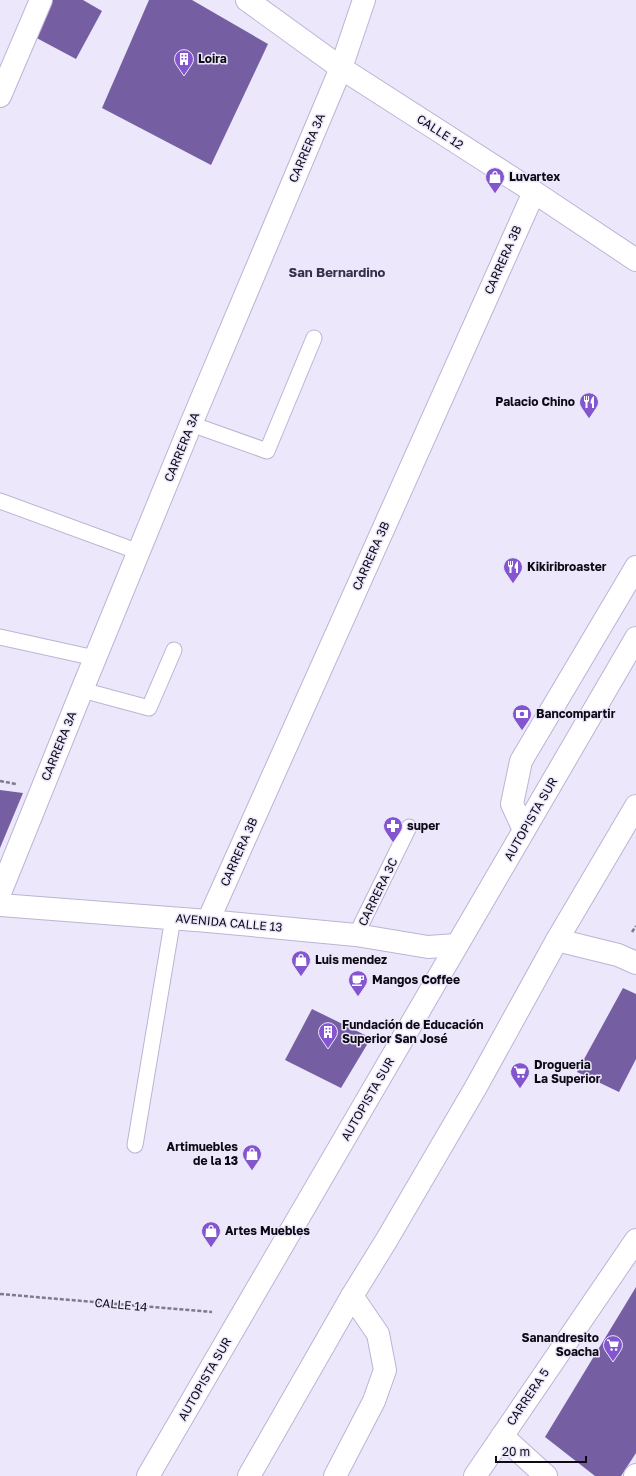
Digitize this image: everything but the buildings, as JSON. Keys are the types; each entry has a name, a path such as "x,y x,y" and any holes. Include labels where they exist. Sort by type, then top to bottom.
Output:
{"main road":[{"path":"0,96 41,0"},
{"name":"CALLE 12","path":"247,0 341,68 534,192 636,260"},
{"name":"CARRERA 3A","path":"0,894 191,424 341,68 364,0"},
{"name":"CARRERA 3B","path":"208,920 534,192"},
{"path":"524,830 512,804 521,761 636,567"},
{"name":"AUTOPISTA SUR","path":"148,1476 636,638"},
{"path":"249,1476 352,1296 476,1088 557,940 636,806"},
{"name":"AVENIDA CALLE 13","path":"0,905 208,920 356,935 428,947 457,945"},
{"path":"557,940 618,955 636,963"},
{"name":"CARRERA 5","path":"475,1476 636,1240"},
{"path":"335,1476 374,1401 385,1370 378,1334 352,1296"},
{"path":"502,1436 546,1476"}],"lane":[{"path":"191,424 268,451 314,338"},
{"path":"0,501 139,552"},
{"path":"0,637 95,658"},
{"path":"82,690 149,708 174,650"},
{"name":"CARRERA 3C","path":"356,935 409,827"},
{"path":"135,1145 173,918"}],"path":[{"name":"CALLE 14","path":"0,1294 242,1315"}],"place":[{"name":"Loira","path":"184,76"},
{"name":"Luvartex","path":"495,194"},
{"name":"Palacio Chino","path":"589,419"},
{"name":"Kikiribroaster","path":"513,584"},
{"name":"Bancompartir","path":"522,731"},
{"name":"super","path":"393,843"},
{"name":"Luis mendez","path":"301,977"},
{"name":"Mangos Coffee","path":"358,997"},
{"name":"Fundación de Educación Superior San José","path":"328,1049"},
{"name":"Drogueria La Superior","path":"520,1089"},
{"name":"Artimuebles de la 13","path":"252,1171"},
{"name":"Artes Muebles","path":"211,1248"},
{"name":"Sanandresito Soacha","path":"613,1362"}],"district":[{"name":"San Bernardino","path":"337,272"}]}
